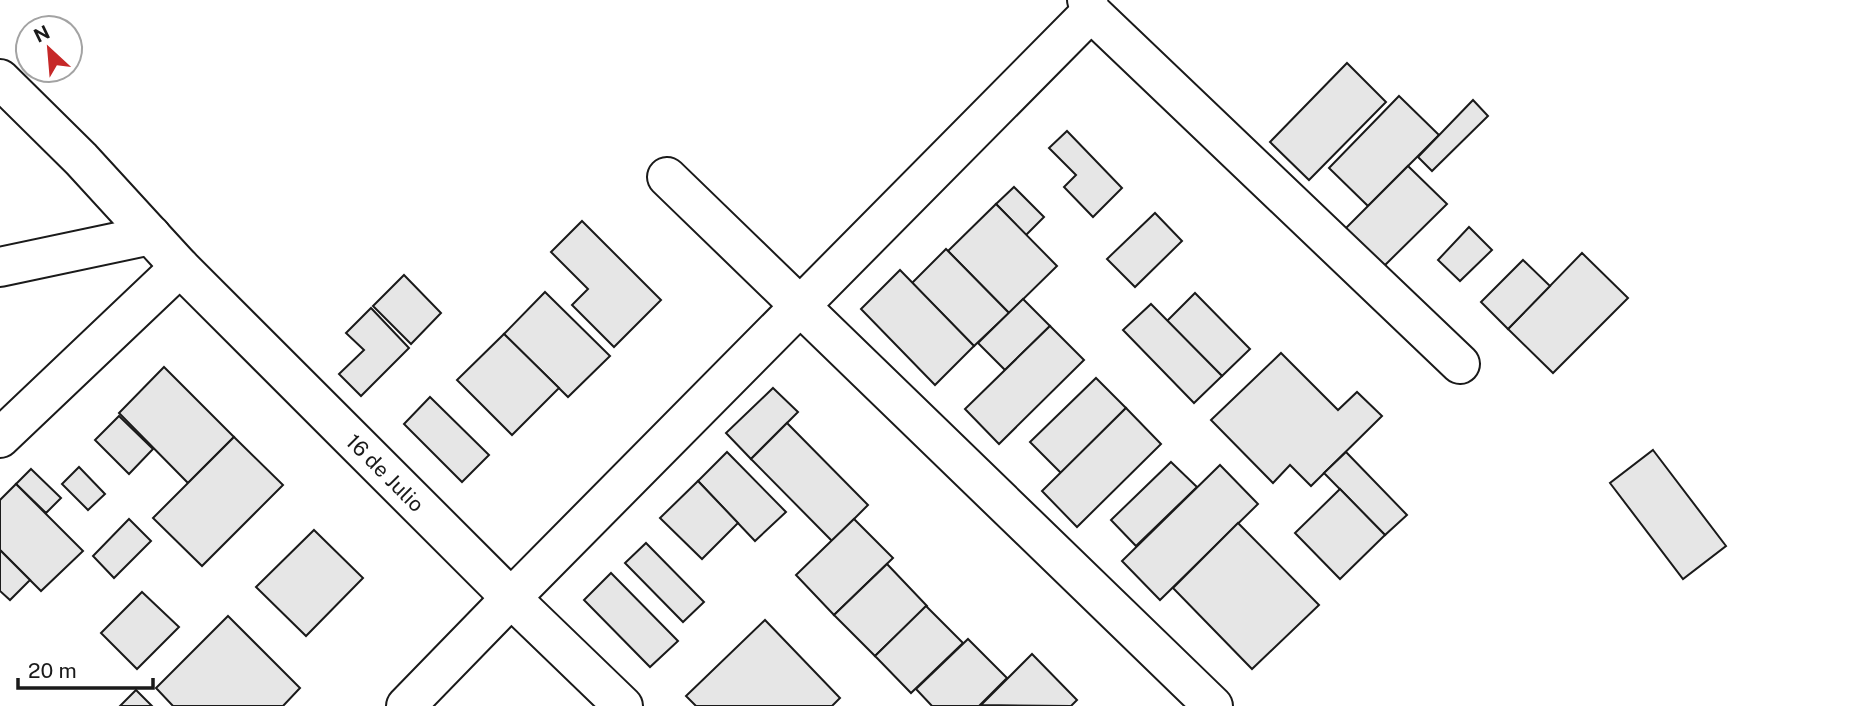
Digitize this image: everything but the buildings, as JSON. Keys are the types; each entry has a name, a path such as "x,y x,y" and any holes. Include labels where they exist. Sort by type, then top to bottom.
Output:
{"street":[{"path":"406,706 800,306 1089,6 1460,364"},
{"name":"16 de Julio","path":"0,79 81,159 180,267 511,598 623,706"},
{"path":"667,177 1213,706"},
{"path":"0,267 151,235"},
{"path":"0,438 180,267"}]}
